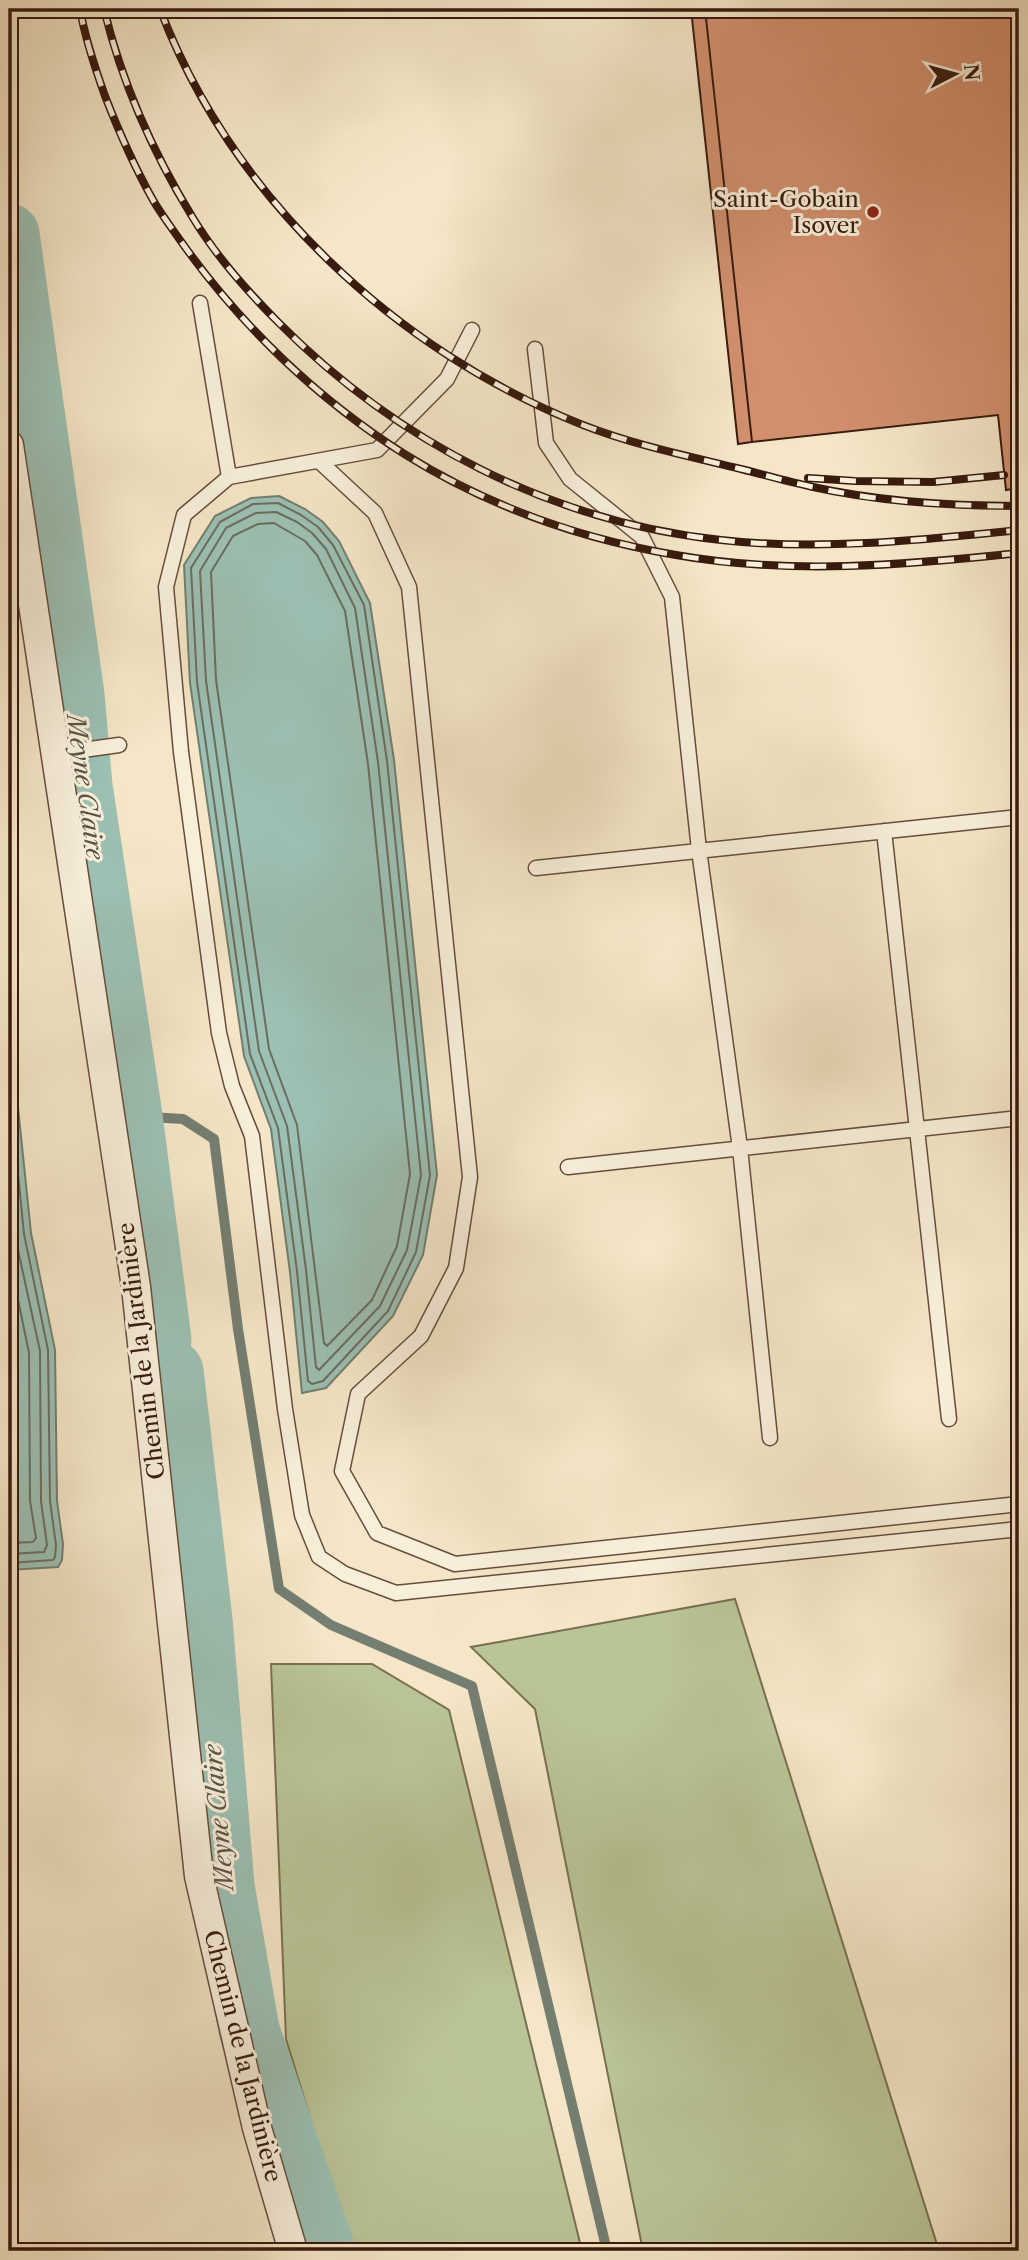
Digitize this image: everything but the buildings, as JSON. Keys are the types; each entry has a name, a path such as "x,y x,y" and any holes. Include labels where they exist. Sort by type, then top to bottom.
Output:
{"street":[{"name":"Chemin de la Jardinière","path":"9,445 135,1287 199,1876 257,2128 293,2251"}],"lane":[{"path":"200,303 229,477"},
{"path":"472,330 447,379 377,450 229,477 184,515 166,587 181,752 219,1033 232,1086 252,1136 297,1489 302,1515 319,1557 345,1574 396,1594 1019,1529"},
{"path":"535,349 546,443 570,479 642,537 672,597 699,850 740,1147 770,1438"},
{"path":"319,461 375,513 409,587 470,1177 456,1268 421,1336 359,1394 342,1471 377,1533 455,1564 1019,1504"},
{"path":"54,754 119,745"},
{"path":"536,868 1019,817"},
{"path":"884,831 949,1419"},
{"path":"568,1167 1019,1118"}],"green space":[{"path":"735,1599 939,2251 643,2251 535,1709 471,1647"},
{"path":"271,1664 372,1664 449,1710 582,2251 351,2251 286,2039"}],"water":[{"path":"279,496 323,522 339,541 370,603 394,760 437,1175 423,1255 393,1316 326,1388 302,1393 290,1272 271,1129 244,1056 190,683 184,565 215,516 251,498"},
{"path":"9,1020 31,1233 55,1350 57,1501 63,1544 62,1560 58,1567 9,1570"}],"waterway":[{"name":"Meyne Claire","path":"9,234 74,695 82,786 132,1116 161,1340"},
{"path":"132,1116 183,1119 214,1139 238,1329 279,1589 331,1625 472,1686 607,2251"},
{"name":"Meyne Claire","path":"173,1371 202,1620 224,1886 249,2030 325,2251"}],"railway":[{"path":"80,9 101,85 133,162 159,210 203,271 255,331 312,385 373,433 437,473 502,505 570,530 640,548 719,561 761,565 847,566 1019,553"},
{"path":"104,9 120,64 152,143 193,218 232,273 278,322 324,365 374,404 426,439 481,469 538,495 597,515 658,530 721,540 833,544 1019,530"},
{"path":"160,9 191,78 230,143 276,204 328,260 386,311 448,355 514,394 583,425 622,438 804,485 916,502 1019,506"},
{"path":"808,478 933,482 1004,475"}],"place":[{"name":"Saint-Gobain Isover","path":"873,212"}]}
